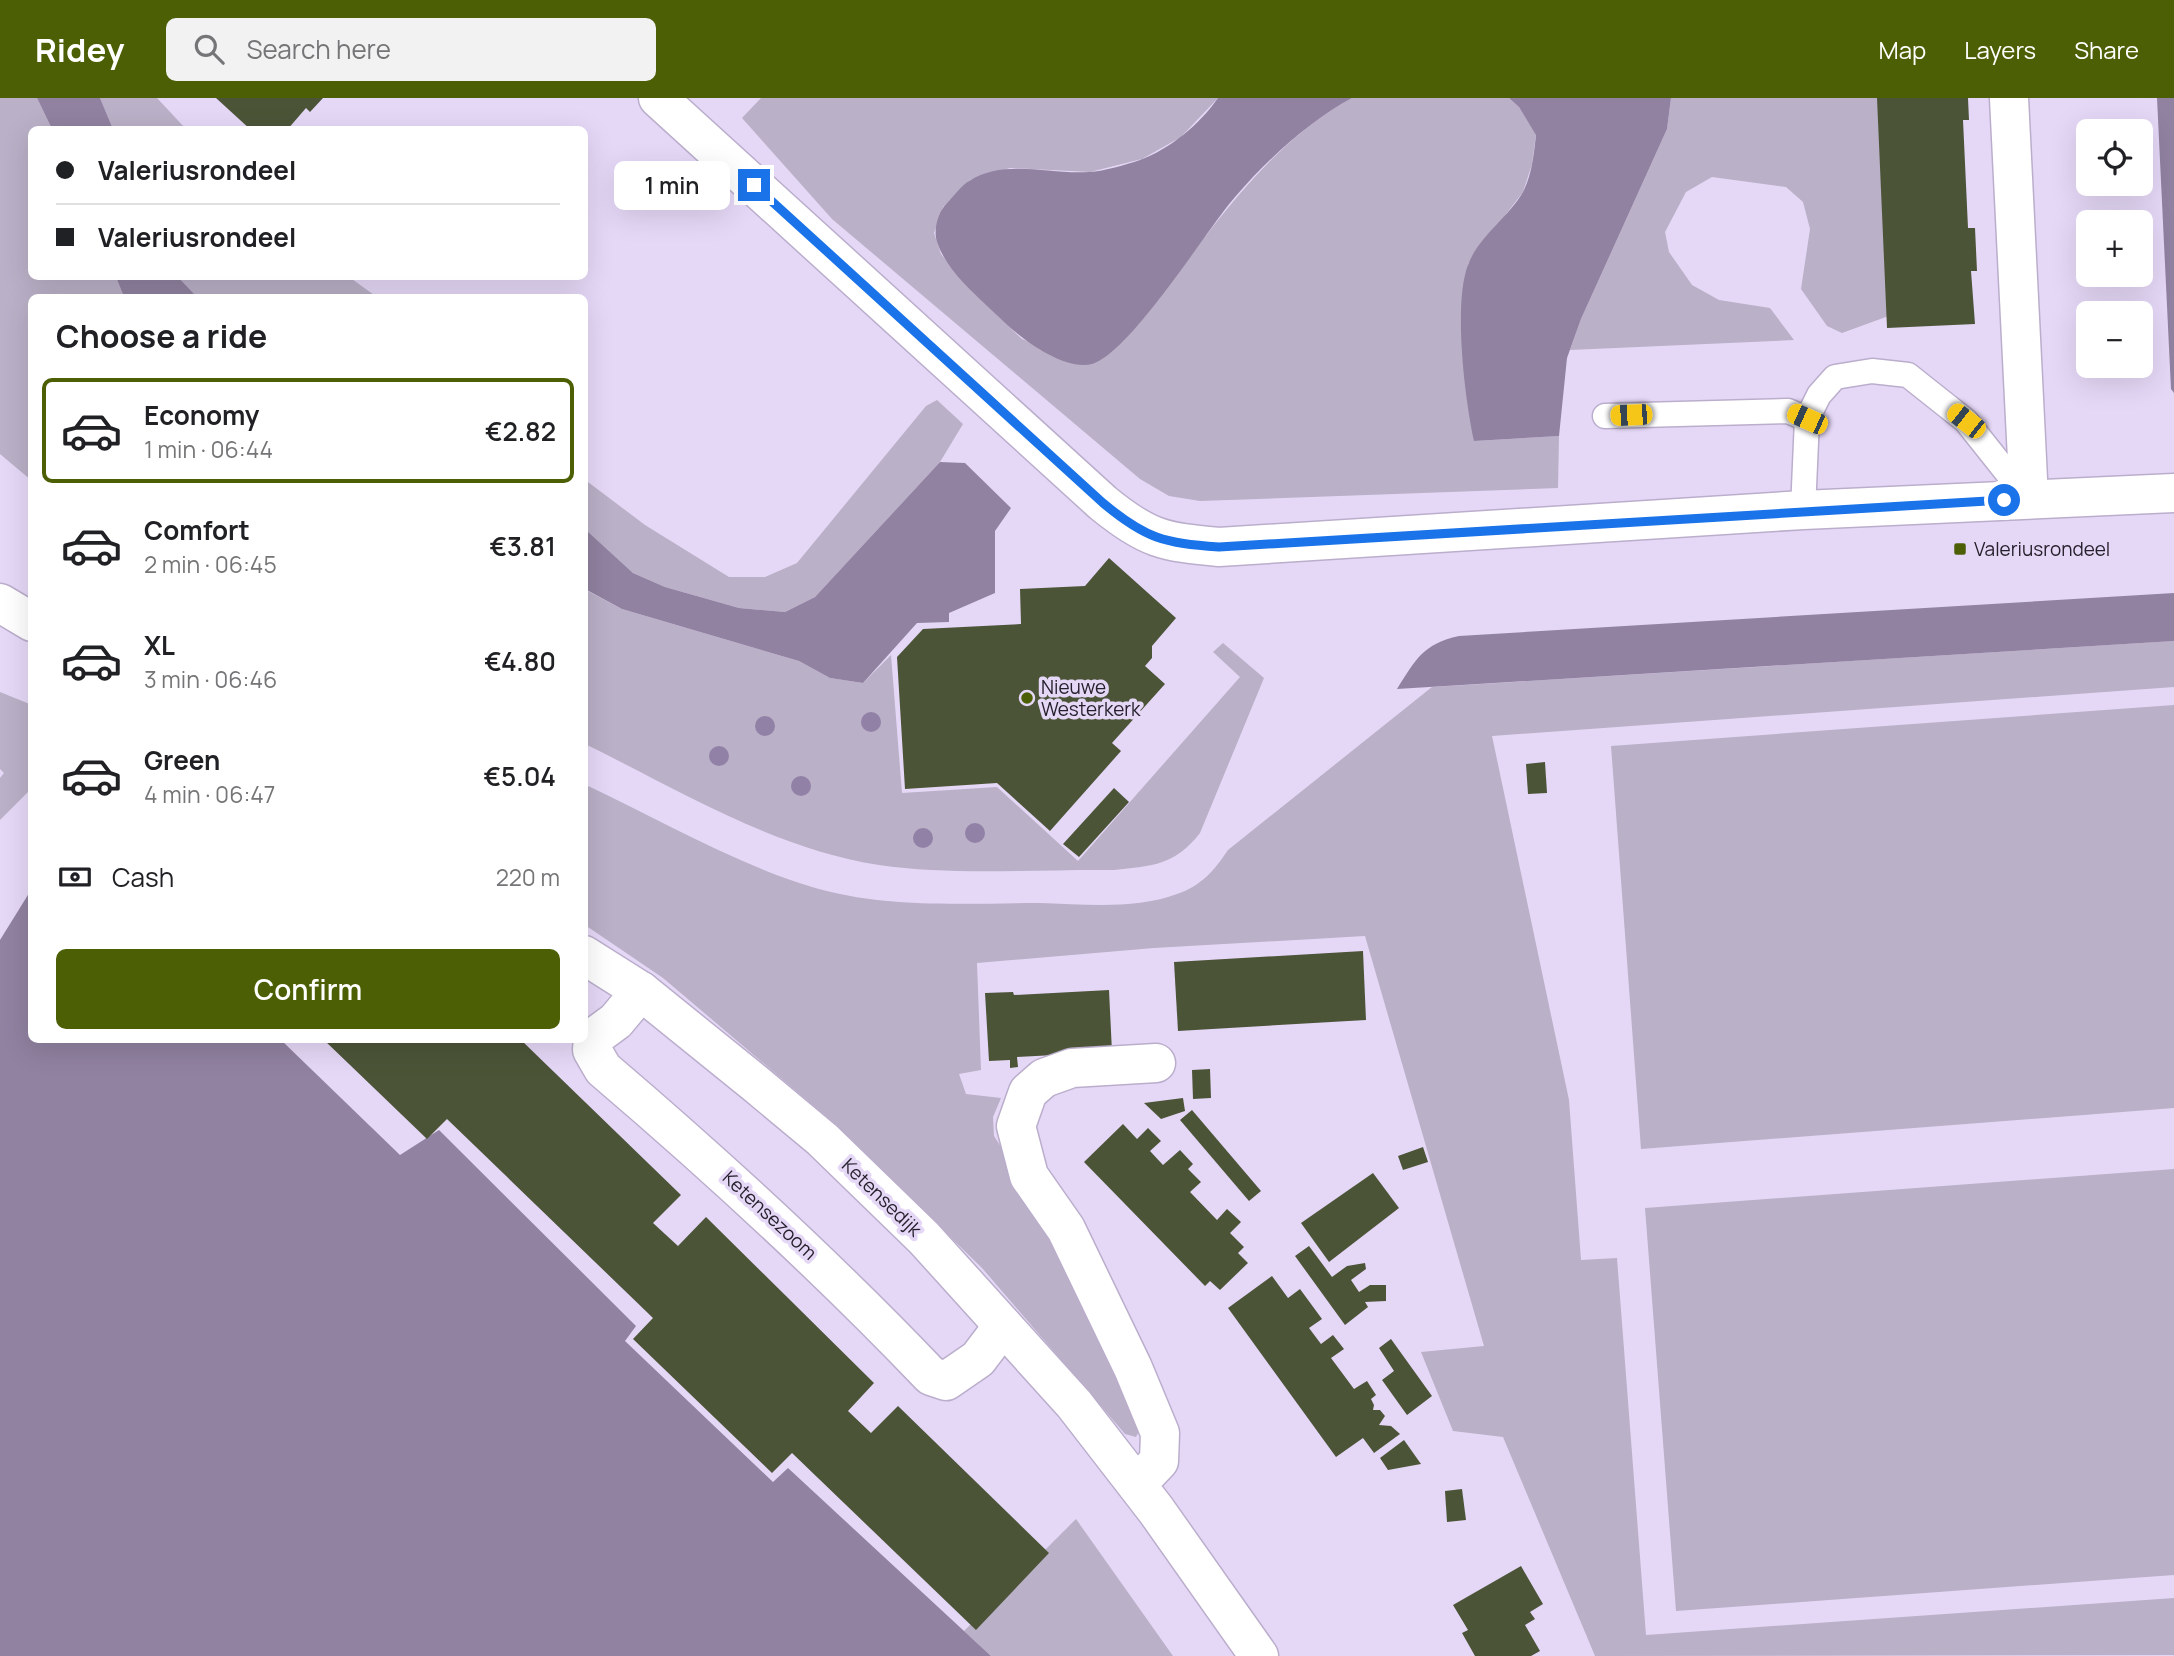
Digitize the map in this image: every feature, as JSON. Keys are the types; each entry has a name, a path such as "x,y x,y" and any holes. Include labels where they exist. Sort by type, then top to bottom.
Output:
{"street":[{"path":"658,98 1103,503 1130,526 1169,543 1219,547 1803,510 2174,493"},
{"path":"2009,98 2029,499"},
{"path":"0,603 28,620"},
{"name":"Ketensedijk","path":"588,958 641,991 821,1139 924,1238 1074,1404 1137,1484 1259,1656"},
{"name":"Ketensezoom","path":"641,991 616,1021 593,1038 592,1050 603,1069 722,1170 830,1270 931,1376 946,1381 978,1359 1003,1326"},
{"path":"1137,1484 1159,1461 1160,1433 1097,1288 1066,1229 1029,1176 1016,1126 1028,1093 1044,1078 1072,1068 1156,1063"}],"lane":[{"path":"1803,510 1807,419 1819,395 1835,377 1872,371 1908,375 1966,421 2029,499"},
{"path":"1605,416 1788,411 1807,419"}],"shaded area":[{"path":"0,98 37,98 51,126 28,126 28,280 117,280 123,294 28,294 28,477 0,454"},
{"path":"37,98 100,98 112,126 51,126"},
{"path":"100,98 157,98 183,126 112,126"},
{"path":"761,98 1218,98 1181,137 1142,159 1090,172 1010,168 970,180 943,207 934,233 941,254 969,288 1022,339 1090,364 1105,355 1131,332 1221,217 1260,172 1281,150 1327,113 1352,98 1509,98 1519,107 1536,134 1532,164 1523,192 1468,264 1474,441 1559,436 1558,488 1200,501 1169,496 1140,479 832,219 742,118"},
{"path":"1218,98 1352,98 1305,130 1247,183 1146,316 1108,355 1092,364 1081,365 1069,363 1032,345 975,295 942,254 936,237 939,216 947,203 969,181 997,170 1089,172 1140,160 1184,135"},
{"path":"1509,98 1671,98 1667,129 1581,319 1567,358 1559,436 1474,441 1462,352 1461,303 1464,282 1468,265 1479,245 1523,192 1531,171 1536,135 1519,107"},
{"path":"1671,98 1883,98 1894,314 1842,333 1827,326 1801,289 1810,229 1803,202 1786,187 1712,177 1686,192 1665,232 1669,252 1692,285 1719,300 1770,308 1794,340 1570,350 1581,319 1667,129"},
{"path":"2157,98 2174,98 2174,393 2171,389"},
{"path":"117,280 181,280 194,294 123,294"},
{"path":"181,280 353,280 373,294 194,294"},
{"path":"937,400 963,424 940,462 815,597 785,612 739,608 665,587 633,573 588,532 588,482 645,525 729,577 765,577 797,563 926,406"},
{"path":"940,462 965,463 1011,508 995,531 995,593 949,613 949,622 917,623 863,683 830,678 799,661 622,609 588,591 588,532 633,573 665,587 739,608 785,612 815,597"},
{"path":"588,591 622,609 799,661 830,678 863,683 891,655 902,793 997,787 1078,861 1240,677 1213,652 1223,643 1264,678 1200,833 1182,852 1152,865 1114,870 966,871 879,865 802,846 692,798 588,746"},
{"path":"2174,593 2174,641 1397,689 1429,648 1459,636"},
{"path":"2174,641 2174,687 1492,736 1569,1100 1581,1260 1617,1258 1646,1635 2174,1598 2174,1655 1595,1656 1503,1437 1453,1431 1421,1352 1484,1346 1365,936 1154,948 977,963 981,1070 959,1074 966,1094 1001,1098 993,1117 994,1136 1055,1230 1141,1427 1136,1437 1125,1434 982,1268 834,1123 663,978 588,927 588,786 754,866 840,894 896,902 953,904 1091,905 1144,902 1186,891 1200,882 1228,850 1432,687"},
{"path":"0,692 28,703 28,792 0,820 0,778 4,773 0,769"},
{"path":"2174,705 2174,1108 1641,1149 1611,746"},
{"path":"28,895 28,1043 284,1043 400,1155 439,1130 636,1326 625,1341 773,1482 788,1468 991,1656 0,1656 0,940"},
{"path":"2174,1169 2174,1575 1676,1611 1645,1208"},
{"path":"1076,1519 1173,1656 991,1656 964,1631"}],"building":[{"path":"216,98 323,98 310,112 306,108 290,126 247,126"},
{"path":"1877,98 1968,98 1969,120 1963,120 1968,228 1975,228 1977,271 1971,271 1975,324 1887,328"},
{"name":"Nieuwe Westerkerk","path":"1109,558 1176,618 1152,646 1152,658 1145,666 1165,684 1112,743 1121,751 1050,831 997,783 905,789 897,657 923,629 1021,624 1020,589 1085,586"},
{"path":"1545,762 1547,793 1528,794 1526,764"},
{"path":"1114,788 1129,802 1079,857 1063,844"},
{"path":"1363,951 1366,1020 1178,1031 1174,962"},
{"path":"1109,990 1112,1052 1017,1057 1018,1067 1010,1068 1010,1060 989,1061 985,993 1013,992 1014,995"},
{"path":"327,1043 524,1043 681,1195 653,1223 678,1246 706,1217 874,1383 848,1411 871,1433 898,1406 1049,1553 976,1630 792,1453 772,1473 633,1339 653,1318 447,1119 427,1139"},
{"path":"1210,1069 1211,1098 1193,1099 1192,1070"},
{"path":"1183,1098 1185,1111 1161,1119 1144,1103"},
{"path":"1192,1110 1261,1191 1249,1201 1180,1120"},
{"path":"1123,1124 1137,1139 1148,1128 1161,1141 1150,1151 1163,1165 1180,1150 1193,1164 1188,1169 1201,1182 1190,1192 1217,1220 1227,1209 1241,1222 1230,1233 1244,1247 1238,1253 1248,1263 1220,1290 1210,1281 1205,1286 1084,1162"},
{"path":"1423,1147 1428,1162 1403,1170 1398,1156"},
{"path":"1373,1173 1399,1208 1329,1262 1301,1223"},
{"path":"1309,1246 1332,1277 1347,1266 1365,1263 1366,1269 1351,1280 1359,1292 1370,1285 1386,1285 1386,1301 1365,1302 1368,1307 1345,1325 1295,1256"},
{"path":"1272,1276 1288,1298 1300,1289 1322,1319 1309,1328 1321,1344 1333,1335 1344,1349 1331,1358 1354,1389 1367,1381 1376,1395 1371,1399 1373,1410 1380,1410 1385,1416 1379,1425 1391,1426 1400,1434 1374,1453 1363,1438 1336,1457 1228,1308"},
{"path":"1391,1339 1432,1396 1407,1415 1382,1380 1394,1371 1379,1348"},
{"path":"1404,1440 1421,1464 1388,1470 1380,1458"},
{"path":"1462,1489 1466,1520 1447,1522 1445,1491"},
{"path":"1521,1566 1543,1604 1530,1612 1535,1619 1525,1625 1540,1651 1531,1656 1475,1656 1462,1633 1468,1630 1453,1605"}],"place":[{"name":"Valeriusrondeel","path":"1960,549"},
{"name":"Nieuwe Westerkerk","path":"1027,698"}],"route":[{"path":"754,185 1103,503 1130,526 1169,543 1219,547 2004,500"}]}
